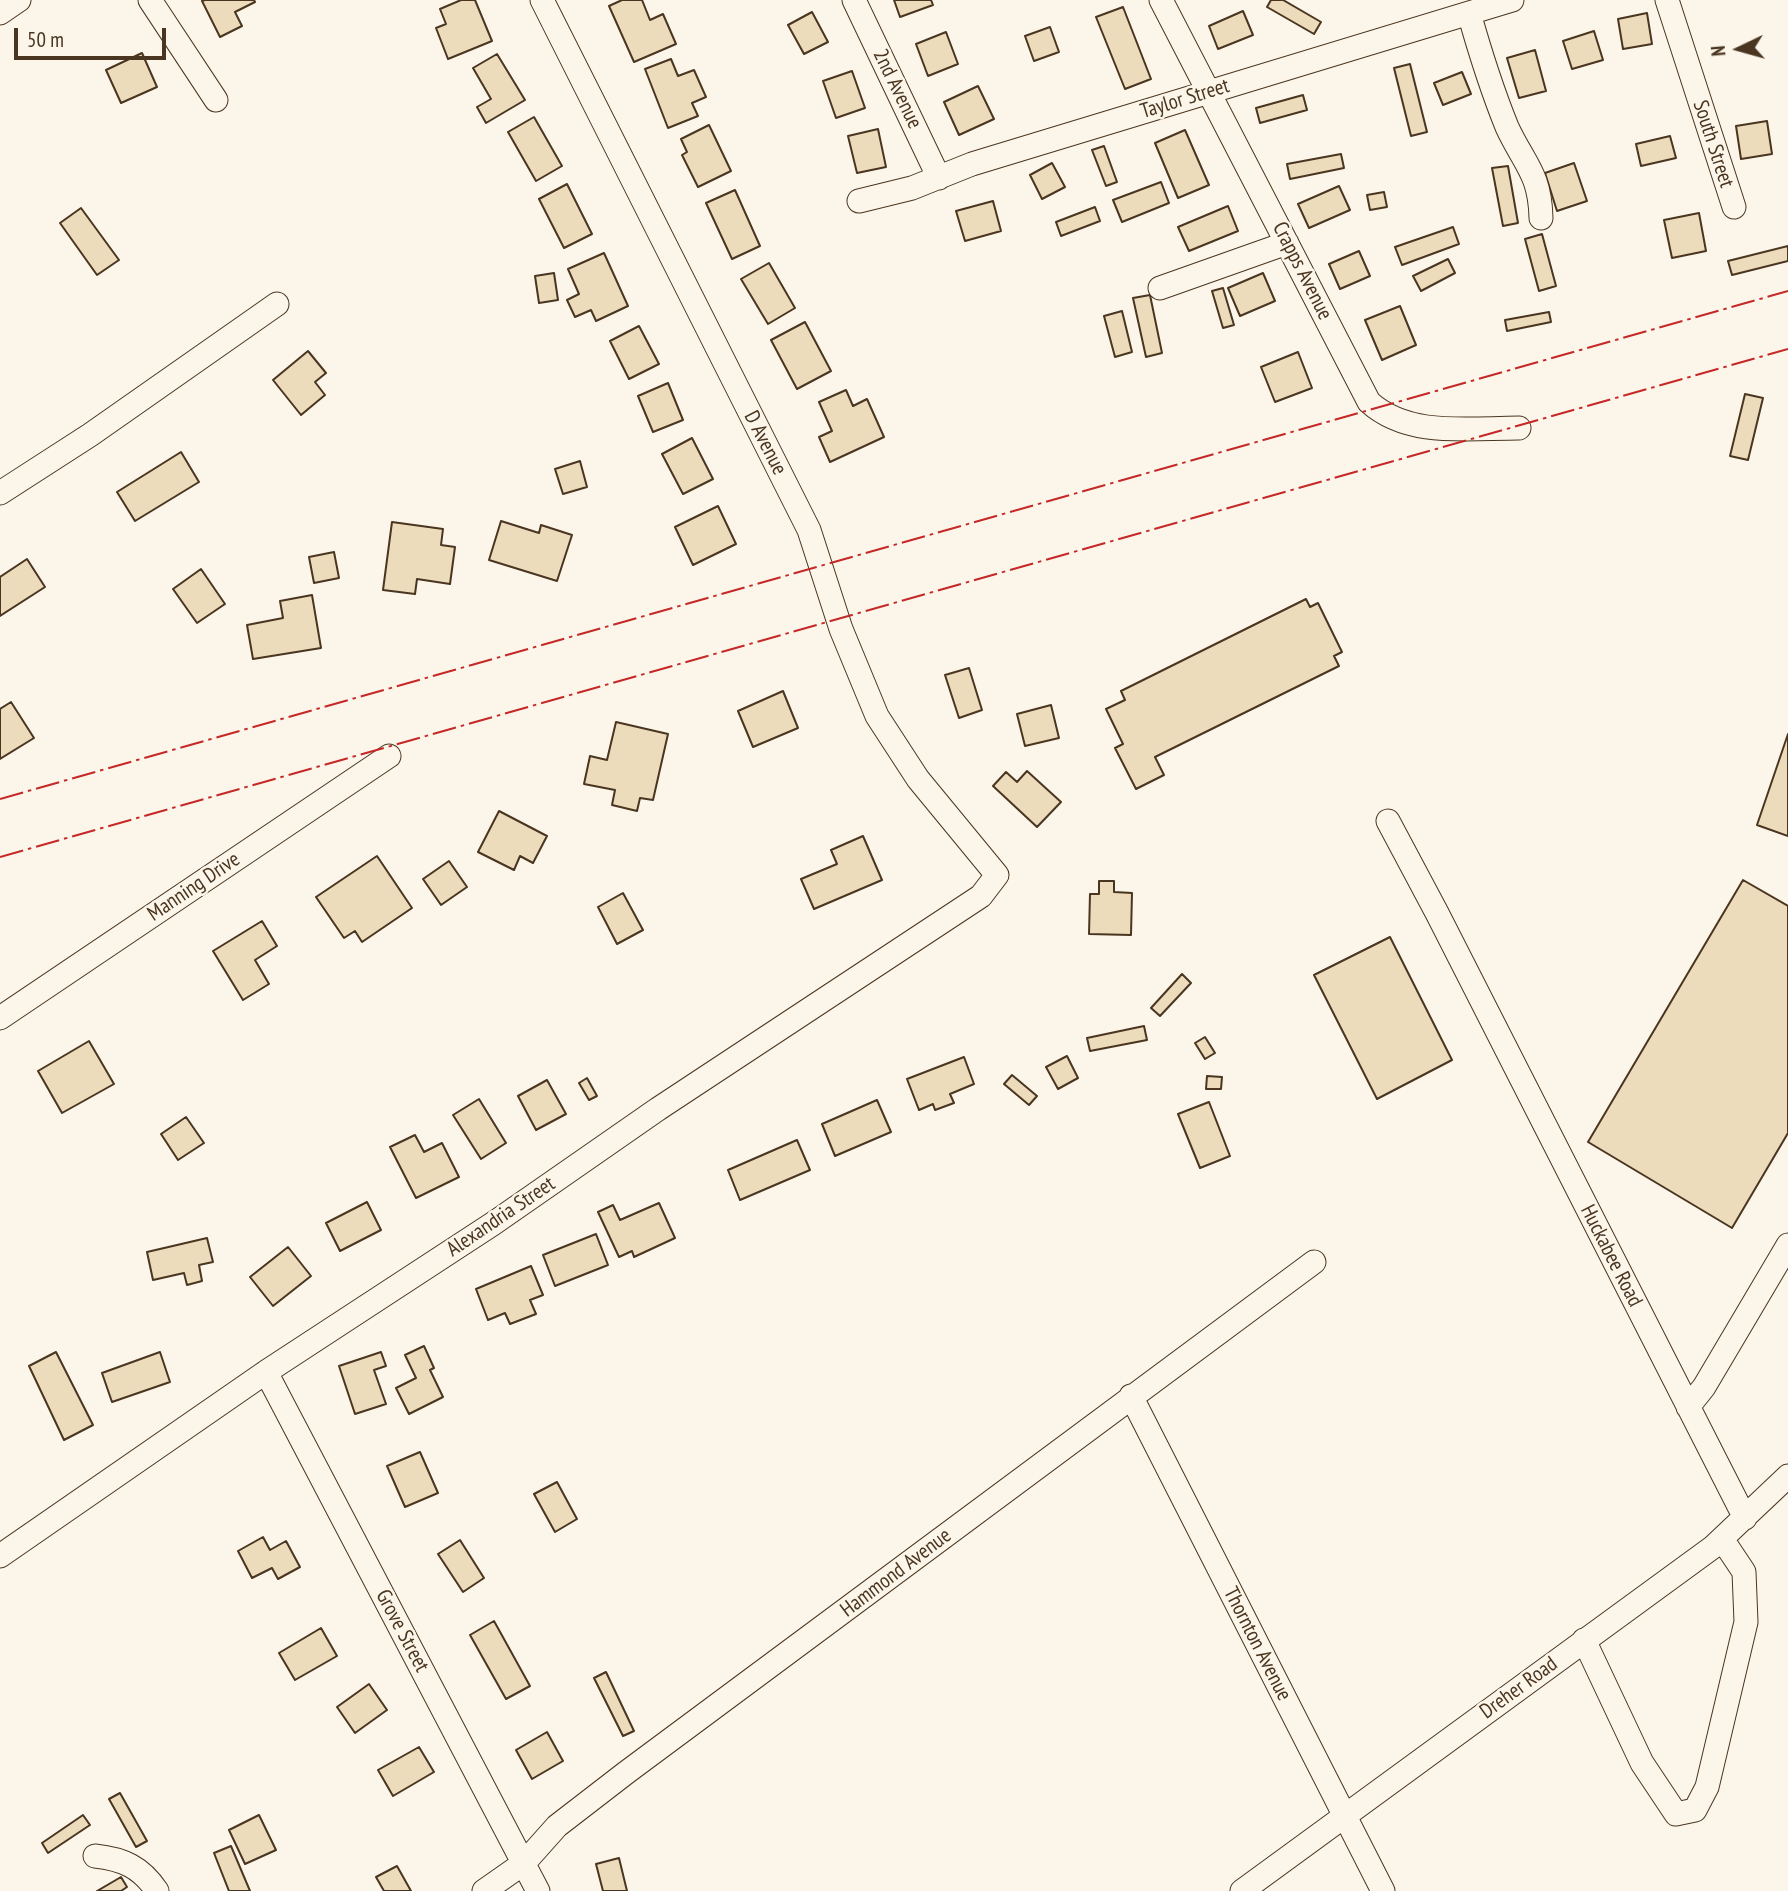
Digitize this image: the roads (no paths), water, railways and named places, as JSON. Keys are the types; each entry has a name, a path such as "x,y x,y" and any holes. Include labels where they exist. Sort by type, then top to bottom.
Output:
{"street":[{"path":"0,13 19,0"},
{"path":"150,0 216,100"},
{"name":"D Avenue","path":"542,0 809,530 841,629 877,716 918,779 997,874"},
{"name":"2nd Avenue","path":"854,0 939,178"},
{"name":"Crapps Avenue","path":"1161,0 1369,402 1383,415 1400,422 1436,428 1520,428"},
{"name":"Taylor Street","path":"859,201 912,188 972,164 1512,0"},
{"name":"South Street","path":"1667,0 1734,207"},
{"path":"1469,13 1484,66 1508,128 1537,183 1541,218"},
{"path":"1160,288 1287,243"},
{"path":"0,493 90,435 277,304"},
{"name":"Manning Drive","path":"0,1018 389,756"},
{"name":"Huckabee Road","path":"1388,821 1745,1518"},
{"name":"Alexandria Street","path":"0,1556 266,1372 494,1223 658,1109 981,896 997,874"},
{"path":"1688,1407 1704,1387 1788,1245"},
{"name":"Hammond Avenue","path":"484,1891 524,1863 557,1826 626,1772 1314,1262"},
{"name":"Grove Street","path":"266,1372 538,1891"},
{"name":"Thornton Avenue","path":"1131,1396 1383,1891"},
{"name":"Dreher Road","path":"1242,1891 1722,1539 1788,1476"},
{"path":"1584,1640 1642,1763 1676,1814 1695,1810 1707,1787 1746,1622 1744,1572 1722,1539"},
{"path":"95,1856 121,1860 137,1868 157,1891"}]}
